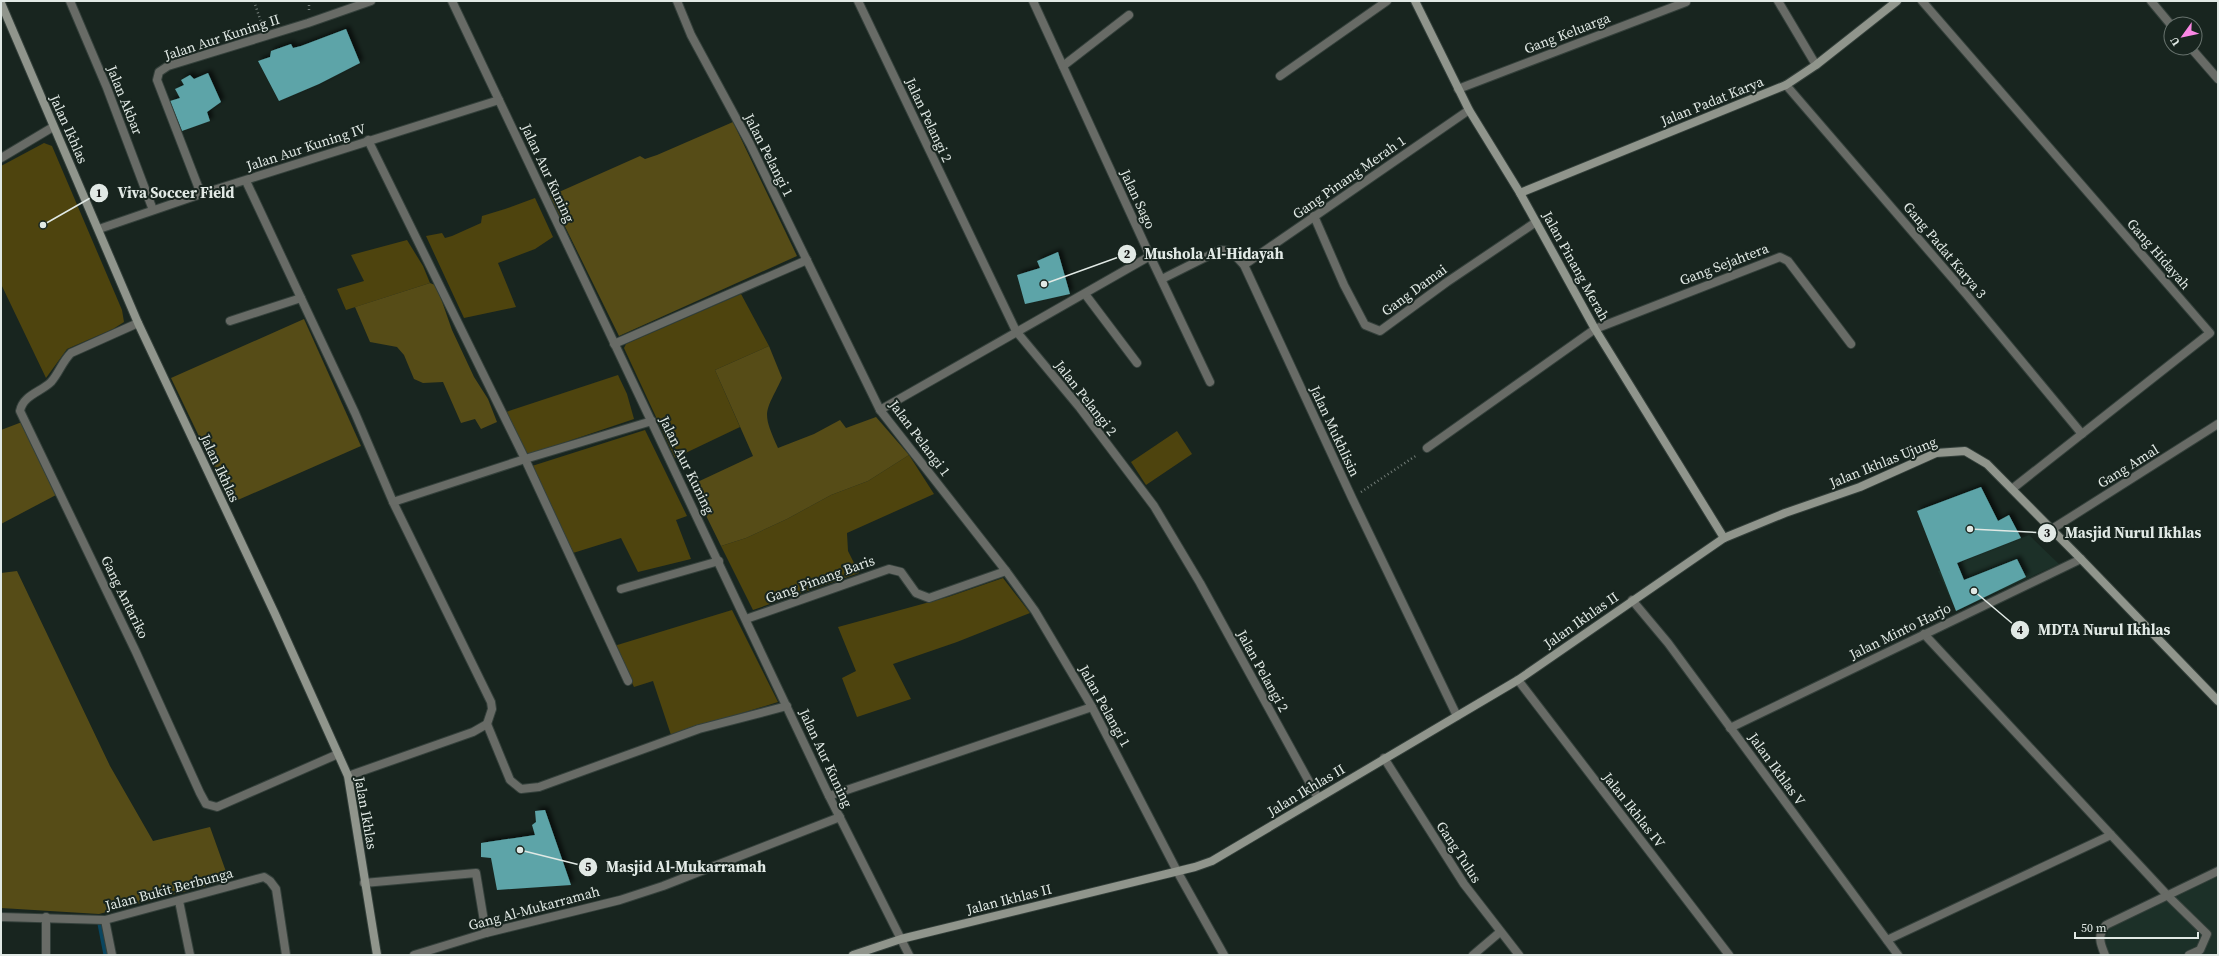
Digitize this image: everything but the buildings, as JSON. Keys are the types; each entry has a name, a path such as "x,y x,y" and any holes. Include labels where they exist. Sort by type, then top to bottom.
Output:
{"street":[{"name":"Jalan Akbar","path":"70,1 107,88 153,210"},
{"name":"Jalan Aur Kuning II","path":"201,194 158,80 159,72 168,66 264,37 371,1"},
{"name":"Jalan Aur Kuning","path":"452,1 614,344 719,561 829,796 909,955"},
{"name":"Jalan Pelangi 1","path":"677,1 691,35 750,144 880,410 1006,571 1034,611 1092,707 1177,871 1224,955"},
{"name":"Jalan Pelangi 2","path":"858,1 1016,331 1080,408 1154,506 1200,583 1318,798"},
{"name":"Jalan Sago","path":"1033,1 1150,256"},
{"path":"1280,76 1387,1"},
{"name":"Jalan Pinang Merah","path":"1415,1 1469,110 1520,193 1595,328 1724,538"},
{"path":"1778,1 1816,65"},
{"name":"Jalan Padat Karya","path":"1520,193 1786,84 1816,65 1897,1"},
{"name":"Gang Hidayah","path":"1922,1 2210,333 2012,489"},
{"path":"2150,1 2163,16"},
{"name":"Gang Keluarga","path":"1458,89 1686,2"},
{"name":"Jalan Ikhlas","path":"1,3 138,323 348,776 364,883 377,955"},
{"path":"1062,66 1129,15"},
{"path":"2198,56 2218,79"},
{"name":"Gang Padat Karya 3","path":"1786,84 1966,294 2082,434"},
{"name":"Jalan Aur Kuning IV","path":"99,229 368,140 499,100"},
{"name":"Gang Pinang Merah 1","path":"1244,265 1469,110"},
{"path":"1,158 53,127"},
{"path":"368,140 525,459 628,681"},
{"path":"246,181 355,413 393,502 491,702 492,709 487,724 510,780 521,789 539,787 699,730 787,706"},
{"name":"Gang Damai","path":"1314,216 1344,285 1365,325 1380,331 1447,282 1536,222"},
{"name":"Jalan Mukhlisin","path":"1162,279 1220,250 1231,251 1244,265 1352,498 1457,716"},
{"path":"880,410 1016,331 1085,294 1150,256 1210,382"},
{"name":"Gang Sejahtera","path":"1427,448 1595,328 1780,257 1788,261 1851,344"},
{"path":"614,344 807,260"},
{"path":"1085,294 1137,363"},
{"path":"230,321 301,298"},
{"name":"Gang Antariko","path":"138,323 71,353 63,361 51,382 29,397 20,411 136,652 206,804 217,807 338,754"},
{"path":"393,502 525,459 652,421"},
{"name":"Gang Amal","path":"2052,529 2218,424"},
{"name":"Jalan Ikhlas Ujung","path":"1724,538 1785,513 1860,487 1936,453 1965,450 1986,464 2012,489 2218,701"},
{"name":"Jalan Ikhlas II","path":"853,955 901,939 1212,861 1518,680 1724,538"},
{"name":"Jalan Minto Harjo","path":"1730,728 2081,559"},
{"path":"621,589 719,561"},
{"name":"Gang Pinang Baris","path":"746,619 889,568 901,572 916,593 929,598 1006,571"},
{"name":"Jalan Ikhlas V","path":"1632,600 1668,643 1898,955"},
{"path":"1924,634 2168,896 2207,934 2200,950 2189,955"},
{"name":"Jalan Ikhlas IV","path":"1518,680 1729,955"},
{"path":"829,796 1092,707"},
{"path":"348,776 473,732 487,724"},
{"name":"Gang Tulus","path":"1384,758 1464,884 1519,955"},
{"name":"Gang Al-Mukarramah","path":"414,955 486,933 620,900 663,886 840,817"},
{"path":"1887,940 2111,835"},
{"path":"2105,955 2100,942 2101,931 2106,925 2218,871"},
{"path":"364,883 476,873 486,933"},
{"name":"Jalan Bukit Berbunga","path":"1,917 46,917 105,920 264,877 270,880 276,889 286,955"},
{"path":"178,901 190,955"},
{"path":"46,917 46,955"},
{"path":"105,920 112,955"},
{"path":"1473,955 1500,932"}],"path":[{"path":"254,1 262,19 264,37"},
{"path":"1352,498 1427,448"}],"shaded area":[{"path":"733,122 797,256 619,336 550,196 640,156 645,159 657,155"},
{"path":"44,143 52,146 122,310 124,322 113,329 67,349 46,378 1,284 1,166"},
{"path":"535,198 553,237 535,249 498,263 516,307 464,318 426,236 442,233 445,238 452,236 481,223 482,216"},
{"path":"407,240 423,266 430,283 346,310 337,289 364,281 351,255"},
{"path":"430,283 435,285 438,290 452,330 474,377 488,399 497,422 481,429 475,419 461,423 443,382 423,383 414,379 404,355 397,347 370,342 355,307"},
{"path":"741,294 769,346 715,370 740,427 675,458 624,348 626,344"},
{"path":"304,319 361,446 231,503 171,378"},
{"path":"769,346 782,378 767,412 769,426 778,448 814,434 840,420 846,428 876,417 909,455 868,481 831,495 787,519 746,538 721,546 691,485 753,456 715,370"},
{"path":"618,375 627,394 634,419 527,455 506,412"},
{"path":"22,422 56,495 1,524 1,430"},
{"path":"645,430 687,516 676,520 691,559 638,572 621,538 573,553 532,466"},
{"path":"1177,431 1192,454 1146,485 1131,462"},
{"path":"909,455 934,494 847,533 848,551 859,573 753,610 721,546 746,538 787,519 831,495 868,481"},
{"path":"2029,535 2059,564 1956,611 1938,571"},
{"path":"17,571 110,766 153,841 210,827 229,880 99,914 1,908 1,573"},
{"path":"1003,578 1030,613 957,642 893,664 911,699 857,717 842,678 856,671 838,627 948,597"},
{"path":"732,610 778,702 671,735 653,681 634,687 614,646"},
{"path":"2218,871 2218,955 2105,955 2101,931"}],"waterway":[{"path":"100,924 106,955"}],"place":[{"name":"Viva Soccer Field","path":"43,225"},
{"name":"Mushola Al-Hidayah","path":"1044,284"},
{"name":"Masjid Nurul Ikhlas","path":"1970,529"},
{"name":"MDTA Nurul Ikhlas","path":"1974,591"},
{"name":"Masjid Al-Mukarramah","path":"520,850"}]}
